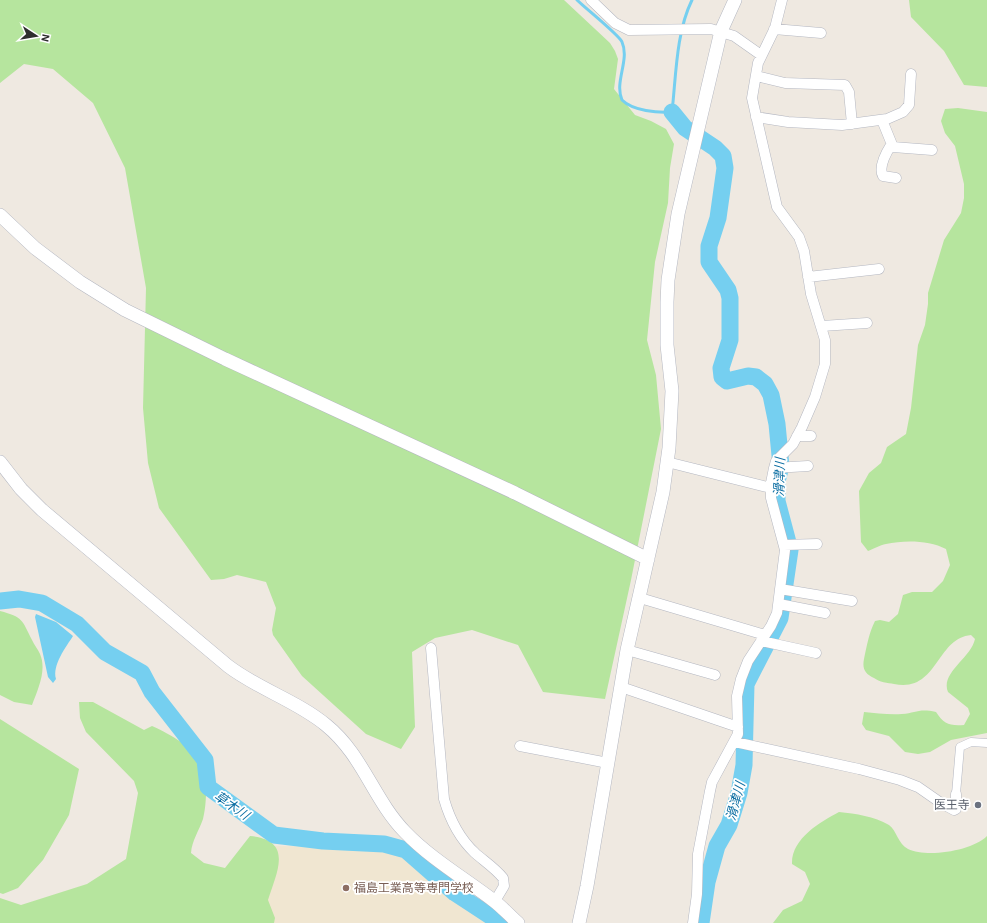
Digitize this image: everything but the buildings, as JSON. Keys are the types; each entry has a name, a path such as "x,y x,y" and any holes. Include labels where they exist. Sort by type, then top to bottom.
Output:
{"street":[{"path":"591,0 615,23 629,30 704,29 721,32 742,41 761,55"},
{"path":"579,923 627,650 663,492 667,462 672,391 667,345 668,280 678,214 721,32 735,0"},
{"path":"693,923 697,894 698,854 705,809 712,782 735,742 738,727 738,690 748,661 777,613 784,545 774,509 771,488 774,468 776,461 793,444 810,410 823,373 826,348 822,326 811,294 804,251 799,237 777,207 752,98 761,55 774,29 782,0"},
{"path":"774,29 821,33"},
{"path":"756,117 816,125 852,124 882,120 906,110 908,105 911,74"},
{"path":"756,76 785,83 845,85 849,92 852,124"},
{"path":"882,120 891,145 895,148 932,150"},
{"path":"891,145 886,154 881,170 883,176 896,178"},
{"path":"0,215 35,248 80,282 132,313 225,359 515,493 648,559"},
{"path":"808,277 879,269"},
{"path":"822,326 867,323"},
{"path":"797,436 811,436"},
{"path":"0,462 21,489 42,510 228,666 245,679 318,719 341,738 357,759 382,805 405,832 440,862 495,902 518,923"},
{"path":"667,462 771,488"},
{"path":"774,468 808,466"},
{"path":"784,545 817,544"},
{"path":"780,589 852,601"},
{"path":"640,598 763,638 816,653"},
{"path":"778,604 825,613"},
{"path":"431,648 444,799 451,821 457,832 473,851 503,878 504,886 495,902"},
{"path":"627,650 715,675"},
{"path":"621,687 738,727"},
{"path":"735,742 859,769 900,780 918,787 941,804 954,810 956,809 957,804 956,794 960,747 971,742 987,743"},
{"path":"520,746 608,763"}],"shaded area":[{"name":"福島工業高等専門学校","path":"262,846 384,847 403,854 488,923 233,923"}],"green space":[{"path":"0,0 564,0 610,43 618,59 614,89 635,115 666,129 674,144 670,168 668,203 655,262 647,340 656,375 661,429 631,580 605,699 543,692 518,645 472,630 435,638 412,652 415,727 401,749 366,734 302,676 273,635 272,630 276,608 266,582 237,575 224,579 211,580 159,508 148,463 143,408 146,288 125,168 93,103 53,69 24,64 0,83"},
{"path":"909,0 987,0 987,87 964,85 944,51 911,17"},
{"path":"958,108 987,112 987,733 951,740 930,752 918,754 905,752 889,736 866,730 862,724 864,712 897,714 930,711 936,712 944,722 954,725 964,725 970,714 968,708 948,692 947,685 948,678 968,653 975,639 971,635 959,638 950,645 936,664 920,681 909,685 881,681 866,673 863,666 864,659 875,621 880,620 889,622 898,614 903,595 912,592 932,592 943,581 950,565 946,549 924,542 908,541 893,543 881,545 868,551 861,542 859,491 869,473 881,463 887,447 906,434 911,408 918,345 925,325 928,293 944,240 961,213 964,198 964,184 955,146 945,133 941,121 945,109"},
{"path":"0,611 13,615 21,620 40,654 43,666 42,673 32,705 14,702 0,695"},
{"path":"79,702 93,702 144,730 152,726 157,728 178,740 197,754 203,764 206,780 206,797 203,819 194,840 191,853 204,863 225,868 250,836 264,839 273,844 279,859 278,868 268,900 275,918 274,923 0,923 0,898 21,905 87,884 126,859 138,793 134,781 86,732 80,718"},
{"path":"0,719 79,769 69,815 43,860 18,888 3,894 0,893"},
{"path":"839,812 877,819 889,825 905,847 916,852 949,852 971,846 987,836 987,923 773,923 783,910 802,901 810,884 805,872 792,864 796,847 808,832"}],"water":[{"path":"36,614 56,622 73,636 58,662 55,674 56,679 53,683 48,677 35,617"}],"waterway":[{"path":"577,0 609,28 622,42 624,49 620,86 622,100 632,107 653,112 672,112 680,40 692,0"},
{"name":"滑津川","path":"672,112 685,128 715,148 723,156 725,168 718,218 709,246 709,262 728,290 730,298 730,340 721,368 722,377 727,381 748,376 756,377 765,384 771,395 777,424 781,466 777,481 777,501 790,550 780,618 746,684 744,765 739,793 729,825 717,846 707,882 701,923"},
{"name":"草木川","path":"0,601 19,599 42,603 77,624 105,652 142,673 152,692 205,760 208,787 274,835 323,841 384,844 406,850 455,893 501,923"}],"place":[{"name":"医王寺","path":"978,805"},
{"name":"福島工業高等専門学校","path":"346,888"}]}
